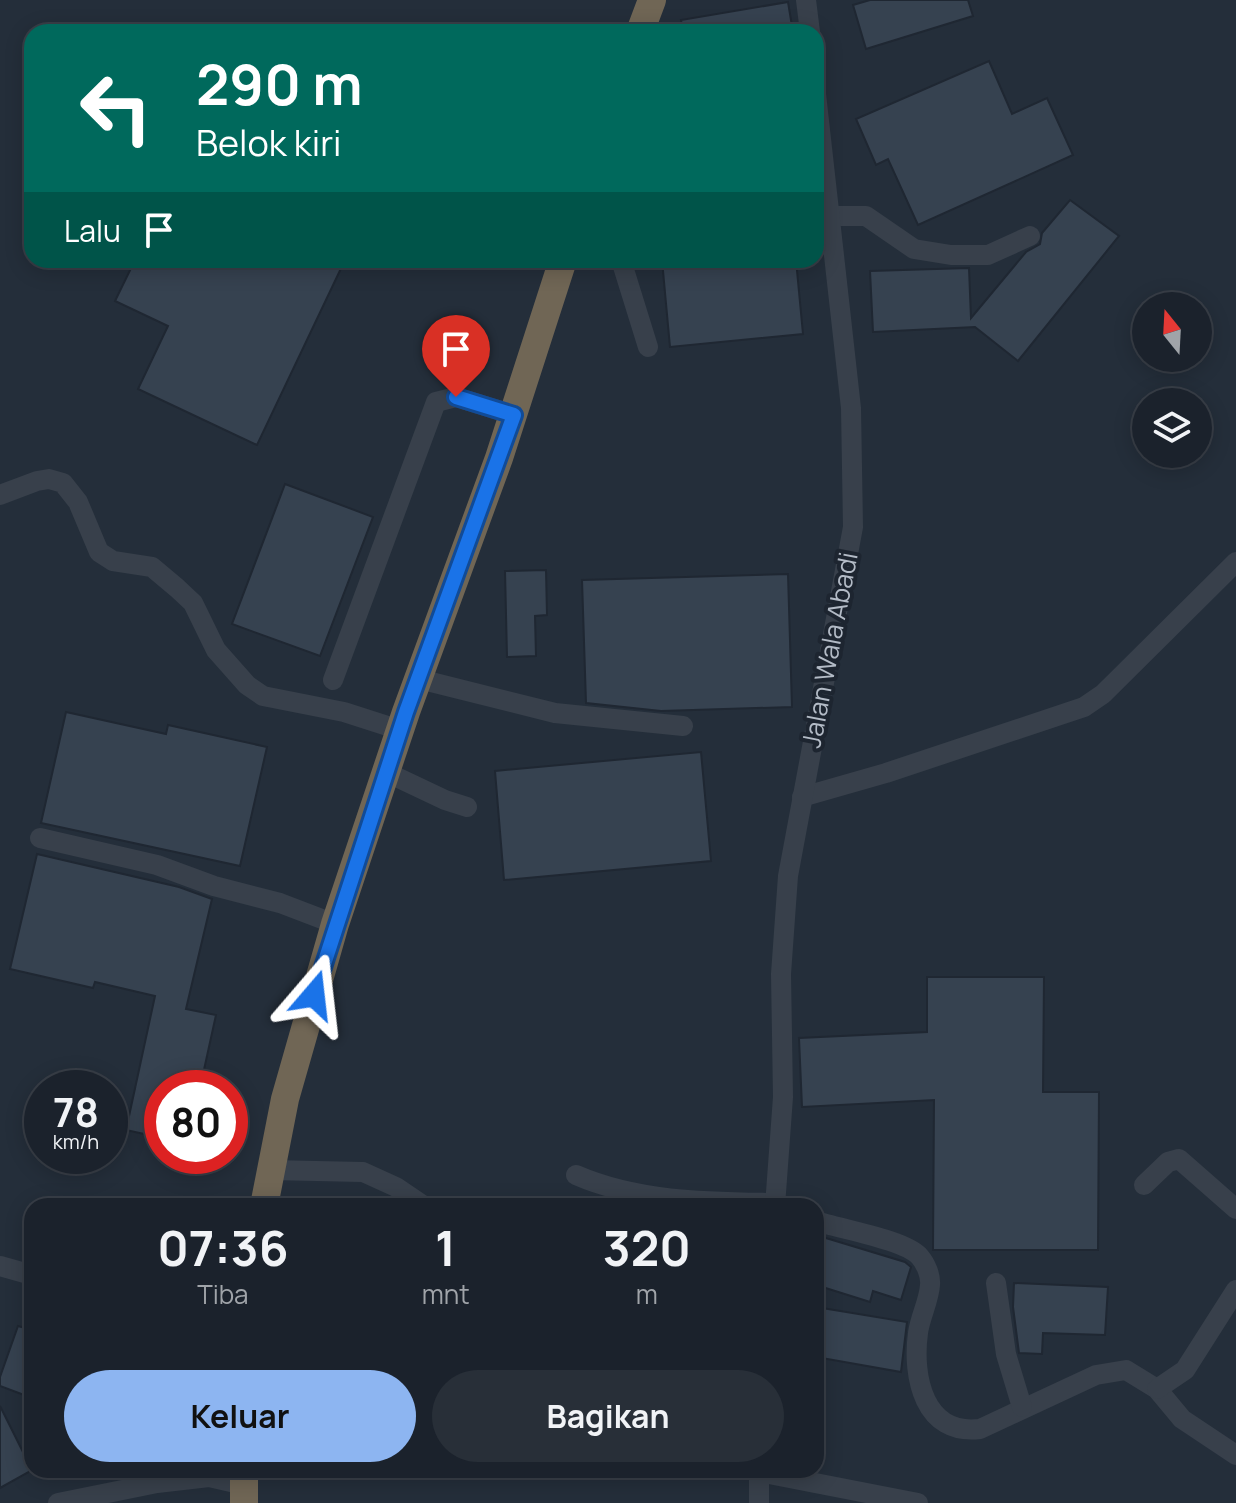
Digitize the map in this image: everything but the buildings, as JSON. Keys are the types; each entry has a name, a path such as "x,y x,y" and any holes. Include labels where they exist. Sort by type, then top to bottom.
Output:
{"highway":[{"path":"643,24 652,0"},
{"path":"265,1198 292,1072 335,924 400,730 514,415 560,268"}],"street":[{"path":"806,0 809,24"},
{"name":"Jalan Wala Abadi","path":"776,1198 783,1097 781,974 788,876 853,527 851,408 824,175"},
{"path":"828,216 866,216 914,249 951,255 988,255 1030,236"},
{"path":"623,268 648,347"},
{"path":"333,680 436,402 456,397 514,415"},
{"path":"0,495 37,481 49,479 63,483 78,502 99,552 113,561 152,567 177,588 193,603 216,650 247,685 263,696 344,712 400,730"},
{"path":"802,797 886,773 1084,707 1103,694 1236,562"},
{"path":"419,679 555,713 683,726"},
{"path":"388,773 467,807"},
{"path":"40,838 157,865 214,886 280,903 335,924"},
{"path":"1144,1185 1168,1162 1179,1159 1236,1209"},
{"path":"270,1170 363,1172 412,1198"},
{"path":"576,1175 600,1196 672,1198"},
{"path":"824,1223 905,1246 923,1261 930,1284 918,1333 917,1366 926,1401 936,1417 950,1427 964,1431 996,1423 1022,1407 1096,1375 1126,1370 1157,1389 1182,1419 1236,1455"},
{"path":"0,1266 24,1273"},
{"path":"996,1283 1006,1354 1022,1407"},
{"path":"1157,1389 1185,1370 1236,1290"},
{"path":"58,1503 157,1483 200,1478"},
{"path":"213,1478 244,1486"},
{"path":"759,1478 759,1503"},
{"path":"794,1478 918,1503"}],"route":[{"path":"314,995 406,712 514,415 456,397"}]}
